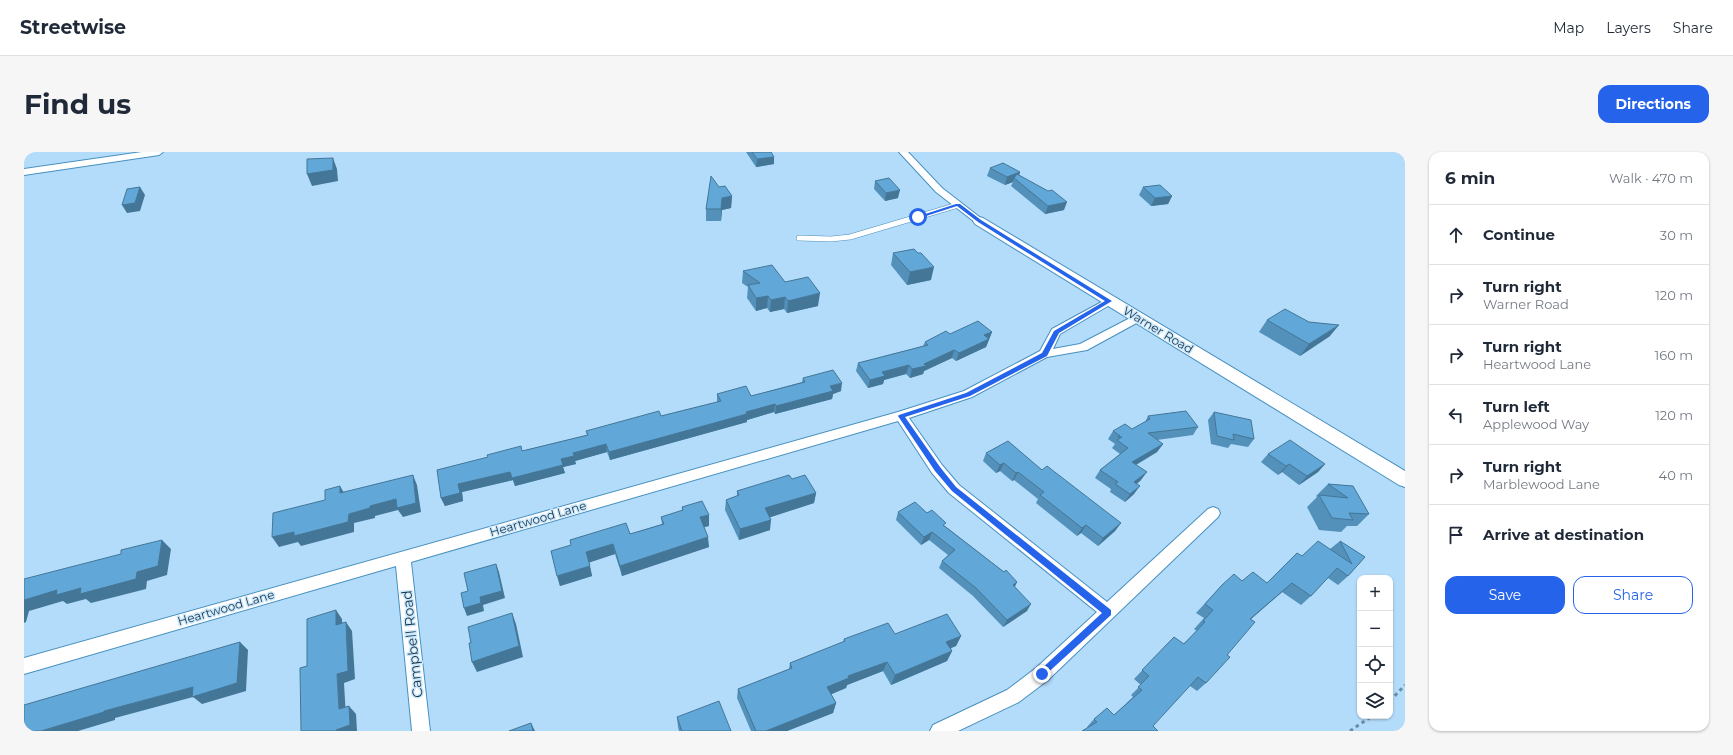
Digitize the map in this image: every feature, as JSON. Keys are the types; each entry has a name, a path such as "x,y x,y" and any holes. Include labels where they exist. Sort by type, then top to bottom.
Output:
{"street":[{"path":"24,172 158,152"},
{"name":"Warner Road","path":"903,152 940,190 979,221 1405,480"},
{"path":"1044,354 1056,332 1109,301"},
{"name":"Heartwood Lane","path":"24,666 901,416 968,394 1044,354 1083,347 1138,318"},
{"path":"901,416 937,469 954,489 1108,612"},
{"path":"939,731 1013,696 1042,674 1213,513"},
{"name":"Campbell Road","path":"403,558 421,731"}],"lane":[{"path":"799,238 831,239 850,237 958,205"}],"path":[{"path":"1393,698 1405,685"},
{"path":"1350,731 1368,719"}],"building":[{"path":"752,152 771,152 774,157 757,159"},
{"path":"333,158 333,170 307,174 307,159"},
{"path":"1003,163 1020,172 1007,177 990,168"},
{"path":"1017,174 1048,191 1052,190 1067,202 1048,206 1014,178"},
{"path":"711,176 719,187 725,186 732,196 722,198 721,209 706,209"},
{"path":"889,178 900,190 886,193 875,181"},
{"path":"1160,185 1172,196 1155,198 1143,187"},
{"path":"140,187 135,203 122,205 127,189"},
{"path":"914,249 918,253 921,253 934,267 910,272 893,253"},
{"path":"772,265 785,282 808,277 820,293 788,301 785,297 771,300 768,296 756,298 748,285 760,283 743,271"},
{"path":"1285,309 1309,322 1339,325 1309,344 1267,320"},
{"path":"978,321 992,332 984,335 989,339 959,353 954,350 924,364 926,366 912,369 909,365 882,372 885,376 870,380 858,363 928,345 925,342 946,331 950,334"},
{"path":"833,370 842,383 830,386 833,391 776,406 775,404 746,412 747,414 609,452 606,444 573,453 574,456 561,459 563,465 512,478 510,472 458,484 460,493 441,498 437,470 488,457 487,455 521,446 522,451 588,435 586,431 659,411 661,416 721,401 717,394 746,386 751,396 805,382 803,378"},
{"path":"1186,411 1198,427 1148,433 1163,444 1132,462 1147,472 1134,482 1140,486 1130,494 1115,484 1118,482 1100,470 1128,448 1117,440 1122,437 1118,437 1120,436 1113,431 1125,424 1132,429 1150,419 1148,416"},
{"path":"1214,412 1251,420 1254,439 1233,434 1234,440 1217,436"},
{"path":"1290,440 1325,464 1307,476 1289,464 1286,466 1268,454"},
{"path":"1008,441 1042,470 1047,466 1121,523 1103,538 1086,525 1082,528 1040,495 1044,492 1004,463 1000,465 986,453"},
{"path":"413,475 416,503 397,508 396,499 370,506 370,508 349,514 348,522 294,536 294,532 272,537 273,513 325,500 325,490 340,486 340,493"},
{"path":"789,475 792,479 805,475 816,493 765,508 771,520 740,529 726,500 739,495 737,491"},
{"path":"1328,484 1353,486 1369,514 1349,513 1353,520 1332,518 1319,495 1348,498"},
{"path":"702,501 709,515 700,517 708,537 620,566 613,544 586,552 590,566 557,576 551,551 571,545 570,540 626,523 630,534 664,524 661,517 683,510 682,507"},
{"path":"915,502 927,513 932,510 946,523 943,525 1004,572 1006,570 1017,582 1013,585 1031,604 1007,620 976,588 942,561 955,550 932,532 924,537 898,512"},
{"path":"162,540 158,566 137,572 136,579 80,594 81,588 56,595 57,590 24,600 24,579 121,554 121,550"},
{"path":"1318,541 1352,564 1340,541 1365,557 1348,576 1337,568 1311,596 1292,583 1250,619 1255,622 1227,655 1230,657 1206,683 1198,677 1153,726 1158,731 1082,731 1097,722 1094,719 1107,708 1114,715 1142,690 1138,687 1149,676 1142,670 1174,637 1184,644 1205,622 1203,621 1213,610 1205,604 1234,574 1242,581 1253,572 1267,583 1297,553 1302,556"},
{"path":"496,564 502,591 480,597 481,603 464,608 461,593 468,591 464,573"},
{"path":"336,610 336,625 346,622 348,671 337,674 339,709 349,706 350,725 336,731 301,731 300,668 307,666 307,619"},
{"path":"512,613 519,646 472,662 468,627"},
{"path":"947,614 961,636 946,642 952,651 895,675 887,662 848,676 849,678 827,687 836,703 766,731 756,731 738,689 792,668 790,663 845,641 844,639 888,623 895,634"},
{"path":"240,642 237,683 192,697 193,687 104,711 41,731 24,731 24,705"},
{"path":"719,701 731,731 682,731 677,717"},
{"path":"531,723 533,731 509,731"}],"route":[{"path":"918,217 958,205 979,221 1109,301 1056,332 1044,354 968,394 901,416 937,469 954,489 1108,612 1042,674"}]}
